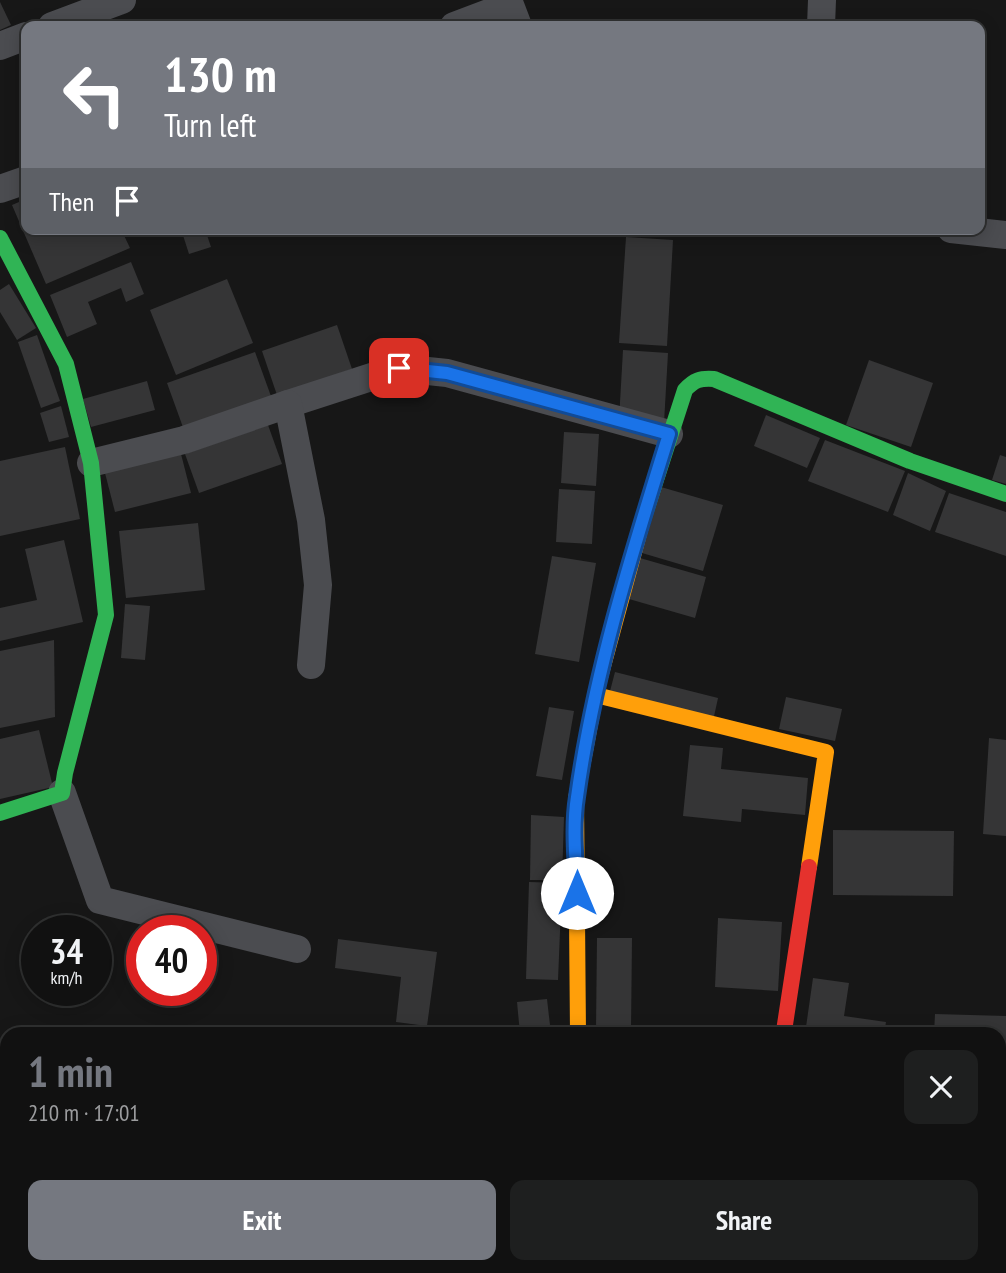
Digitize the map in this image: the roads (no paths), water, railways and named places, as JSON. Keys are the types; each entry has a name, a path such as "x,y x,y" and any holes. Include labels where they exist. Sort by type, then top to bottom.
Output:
{"street":[{"path":"65,21 122,0"},
{"path":"821,21 822,0"},
{"path":"467,21 510,5 517,21"},
{"path":"0,46 21,38"},
{"path":"0,190 21,182"},
{"path":"985,233 1006,235"},
{"path":"0,238 66,364 91,463 106,615 62,793 100,900 296,949"},
{"path":"91,463 184,440 399,368 447,373 669,434"},
{"path":"578,1027 576,799 596,695 632,555 685,390 693,381 715,379 910,461 1006,494"},
{"path":"288,404 311,520 317,585 311,665"},
{"path":"596,695 826,752 785,1027"},
{"path":"0,813 62,793"}]}
